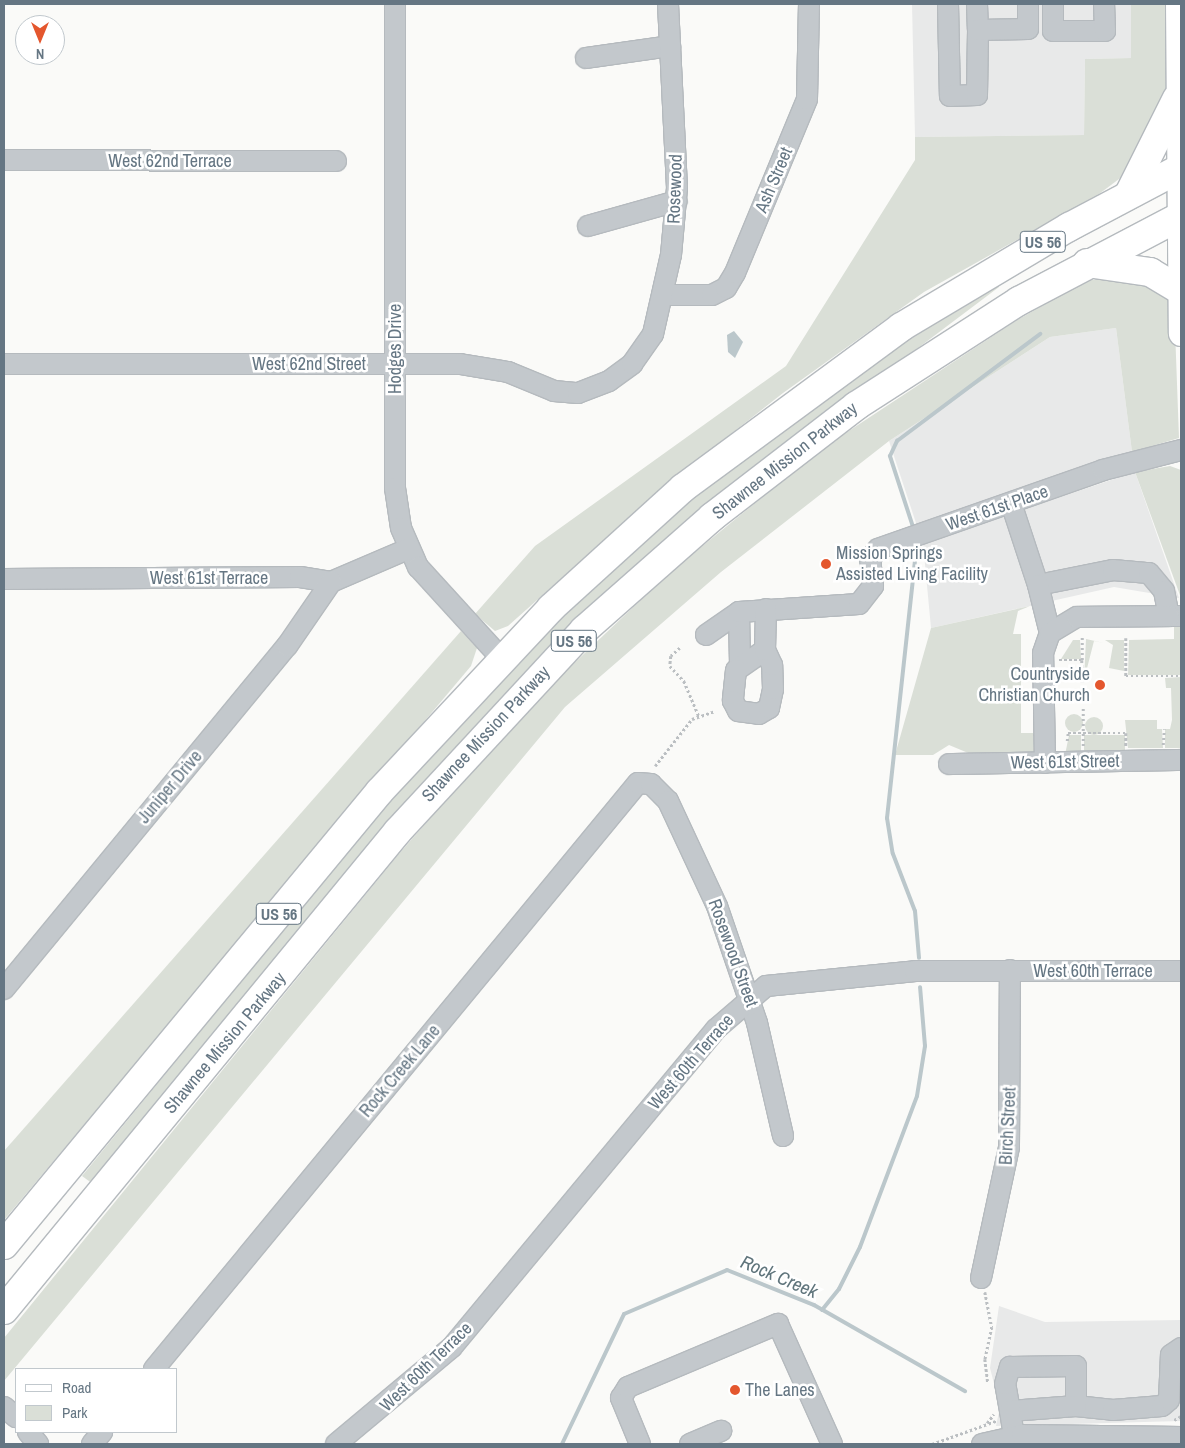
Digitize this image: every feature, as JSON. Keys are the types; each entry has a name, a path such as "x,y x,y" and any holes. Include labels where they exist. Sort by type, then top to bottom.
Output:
{"highway":[{"path":"1129,194 1177,98"},
{"name":"US 56","path":"4,1244 380,791 501,658 683,488 818,384 958,292 1129,194 1179,169"},
{"name":"Shawnee Mission Parkway","path":"4,1310 398,832 584,630 712,518 856,406 1019,300 1087,263 1180,217"},
{"path":"1087,263 1150,272 1178,289"}],"main road":[{"path":"1178,4 1177,98 1180,217 1178,289 1181,333"}],"street":[{"name":"Hodges Drive","path":"395,4 394,488 408,549 429,582 501,658"},
{"name":"Rosewood","path":"632,364 653,334 663,295 676,201 668,4"},
{"name":"Ash Street","path":"663,295 712,295 726,288 734,273 807,99 809,4"},
{"path":"948,4 950,96 977,95 977,4"},
{"path":"978,30 1028,30 1028,4"},
{"path":"1053,4 1053,31 1105,31 1104,4"},
{"path":"586,58 670,46"},
{"name":"West 62nd Terrace","path":"4,160 336,161"},
{"path":"588,226 676,201"},
{"name":"West 62nd Street","path":"4,364 395,364 489,367 554,391 578,393 609,381 632,364"},
{"name":"West 61st Place","path":"739,612 859,604 873,586 870,559 878,549 1103,470 1181,450"},
{"path":"1011,503 1038,585 1050,633 1043,653 1045,763"},
{"path":"331,582 408,549"},
{"path":"1038,585 1113,570 1149,573 1164,591 1175,616 1077,617 1050,633"},
{"name":"West 61st Terrace","path":"4,579 300,577 331,582"},
{"name":"Juniper Drive","path":"4,989 287,646 331,582"},
{"path":"739,612 740,666 733,701 738,711 759,714 769,708 774,689 772,665 765,650 766,609"},
{"path":"706,634 739,612"},
{"path":"740,666 765,650"},
{"name":"West 61st Street","path":"949,764 1181,760"},
{"name":"Rosewood Street","path":"653,775 683,831 734,946 750,997 784,1136"},
{"name":"Rock Creek Lane","path":"155,1368 638,783 653,775"},
{"name":"West 60th Terrace","path":"336,1444 452,1347 716,1029 750,997 766,986 855,974 1010,970 1181,971"},
{"name":"Birch Street","path":"982,1278 1009,1147 1010,970"},
{"path":"640,1444 621,1398 628,1387 778,1324 832,1444"},
{"path":"1002,1411 1076,1406 1113,1410 1162,1406 1169,1398 1171,1354 1181,1348"},
{"path":"1014,1436 1002,1411 1005,1384 1010,1367 1076,1366 1076,1406"},
{"path":"4,1407 15,1417"},
{"path":"690,1444 720,1431"},
{"path":"29,1433 38,1444"},
{"path":"92,1444 101,1433"},
{"path":"991,1443 1014,1436 1181,1437"}],"path":[{"path":"1082,638 1082,682"},
{"path":"1126,638 1126,676 1181,676"},
{"path":"680,648 671,656 670,666 684,681 699,717"},
{"path":"1059,660 1082,660"},
{"path":"1083,706 1083,753"},
{"path":"653,775 692,719 715,711"},
{"path":"1164,729 1164,750"},
{"path":"1067,741 1068,734 1126,733 1126,750"},
{"path":"982,1278 992,1327 985,1359 989,1384"},
{"path":"987,1423 1002,1411"}],"shaded area":[{"path":"912,4 1131,4 1131,58 1085,59 1084,135 915,137"},
{"path":"1116,328 1132,452 917,526 889,441 1050,337"},
{"path":"734,331 743,342 735,358 728,352 727,335"},
{"path":"1135,472 1179,598 1114,587 931,628 923,543"},
{"path":"999,1306 1045,1322 1181,1320 1181,1421 996,1426 1000,1407 990,1368"}],"green space":[{"path":"1131,4 1168,4 1166,88 1134,165 1123,176 1099,194 924,292 783,393 666,485 508,626 495,631 475,614 535,546 786,366 915,160 915,137 1084,135 1085,59 1131,58"},
{"path":"1103,278 1152,282 1174,302 1179,438 1132,452 1116,328 1050,337 889,441 721,572 565,707 4,1381 4,1338 397,856 527,708 667,575 820,450 1017,320 1086,281"},
{"path":"996,282 999,287 707,507 93,1184 82,1176 411,773 502,673 669,515 877,356"},
{"path":"1170,466 1181,470 1181,598 1135,472"},
{"path":"1030,606 1018,611 1013,634 1021,634 1021,733 1034,733 1034,755 973,755 949,745 933,755 895,755 931,628"},
{"path":"1181,624 1181,675 1128,675 1129,640 1174,639 1174,626"},
{"path":"461,631 477,648 471,666 4,1220 4,1151"},
{"path":"1086,639 1104,643 1094,641 1084,680"},
{"path":"1073,640 1080,640 1081,659 1061,659"},
{"path":"1105,640 1124,640 1124,671 1109,668 1113,645"},
{"path":"1181,677 1181,748 1165,748 1165,729 1170,729 1172,720 1171,688 1166,688 1165,678"},
{"path":"1074,714 1082,719 1083,723 1078,731 1074,732 1066,727 1065,723 1070,715"},
{"path":"1094,717 1100,720 1103,726 1100,732 1094,735 1088,732 1085,726 1088,720"},
{"path":"1125,720 1157,720 1157,729 1162,729 1163,748 1128,748"},
{"path":"1069,735 1081,735 1081,755 1065,755"},
{"path":"1084,735 1125,735 1125,755 1084,755"}],"waterway":[{"path":"914,530 890,456 897,441 1040,334"},
{"path":"917,542 887,818 893,854 915,911 919,958"},
{"path":"822,1310 839,1289 860,1247 917,1096 925,1046 920,987"},
{"name":"Rock Creek","path":"562,1444 624,1314 727,1270 814,1305 965,1391"}],"place":[{"name":"Mission Springs Assisted Living Facility","path":"826,564"},
{"name":"Countryside Christian Church","path":"1100,685"},
{"name":"The Lanes","path":"735,1390"}]}
